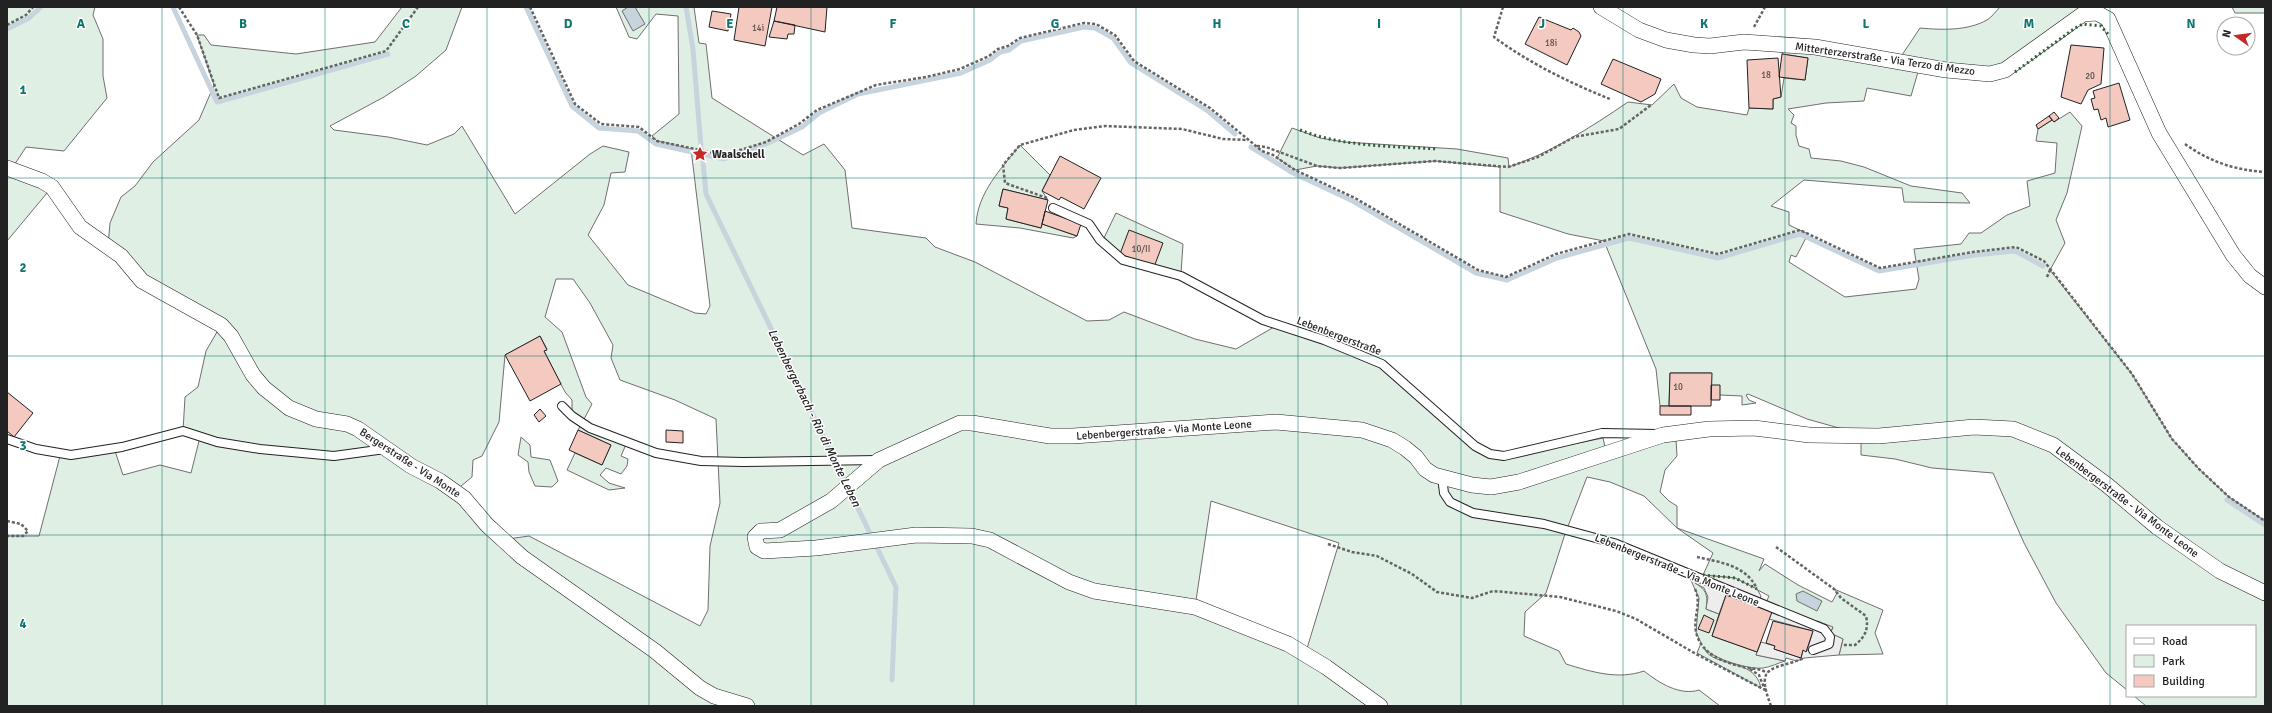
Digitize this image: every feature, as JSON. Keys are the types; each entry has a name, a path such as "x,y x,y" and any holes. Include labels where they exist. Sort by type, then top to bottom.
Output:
{"street":[{"name":"Mitterterzerstraße - Via Terzo di Mezzo","path":"1601,7 1639,30 1666,40 1694,46 1710,46 1744,42 1815,47 1946,70 1990,74 2005,70 2083,14 2097,13 2108,18 2159,133 2225,242 2250,276 2265,287"},
{"name":"Bergerstraße - Via Monte","path":"7,168 42,181 52,187 80,227 121,256 142,281 221,325 231,336 253,376 276,398 301,414 316,419 347,424 358,429 411,466 440,481 464,498 487,525 522,557 655,651 700,688 714,696 747,706"},
{"name":"Lebenbergerstraße - Via Monte Leone","path":"1380,706 1326,667 1288,644 1195,607 1094,591 1069,582 990,540 972,536 916,535 816,548 764,551 757,547 755,537 761,531 780,530 831,501 879,460 960,423 972,423 1050,436 1073,436 1276,422 1362,430 1392,440 1416,457 1425,469 1434,475 1472,485 1491,487 1518,482 1663,435 1731,428 1754,428 1809,435 1879,436 1974,427 2013,429 2053,445 2107,485 2157,527 2207,563 2265,593"}],"lane":[{"name":"Lebenbergerstraße","path":"1053,208 1089,224 1100,240 1128,262 1181,276 1263,320 1324,340 1382,364 1475,446 1490,454 1504,456 1602,433 1650,432 1663,435"},
{"name":"Lebenbergerstraße - Via Monte Leone","path":"562,406 572,416 590,428 656,454 701,461 743,462 879,460"},
{"path":"7,439 36,449 70,455 122,447 184,431 224,443 297,453 334,456 387,449"},
{"name":"Lebenbergerstraße - Via Monte Leone","path":"1442,476 1444,493 1450,502 1473,513 1514,518 1585,534 1614,543 1824,629 1830,636 1829,644"},
{"path":"1813,650 1829,644"}],"path":[{"path":"7,24 26,15 32,7"},
{"path":"179,7 197,35 219,98 386,51 418,7"},
{"path":"530,7 575,104 601,124 639,127 657,140 724,155 766,142 799,124 817,110 876,85 926,78 960,69 989,56 998,49 1008,46 1020,38 1084,23 1096,24 1115,35 1134,60 1210,108 1257,146 1295,170 1355,198 1478,270 1499,276 1506,277 1556,254 1629,234 1718,254 1800,230 1880,268 1973,252 2016,247 2044,261 2132,374 2172,439 2199,469 2230,497 2265,521"},
{"path":"1503,7 1494,37 1514,52 1580,86 1610,99"},
{"path":"1744,42 1766,7"},
{"path":"1257,146 1266,147 1317,166 1332,167 1435,162 1508,167 1538,157 1574,137 1619,129 1652,105"},
{"path":"1053,208 1052,201 1046,196 1005,183 1003,166 1020,145 1074,130 1105,126 1182,129 1223,139 1249,140"},
{"path":"2184,143 2213,161 2243,171 2265,172"},
{"path":"2047,277 2050,270"},
{"path":"7,521 20,524 28,531 23,536 7,536"},
{"path":"1328,544 1352,552 1377,556 1412,574 1437,592 1472,598 1493,591 1560,597 1616,611 1636,619 1696,654 1765,690"},
{"path":"1776,547 1866,616 1868,626 1864,636 1855,646 1829,644"},
{"path":"1697,557 1732,565 1752,579 1761,596 1758,602"},
{"path":"1688,574 1699,598 1696,632 1705,652 1721,660 1743,667 1762,670 1766,673"},
{"path":"1765,690 1766,673 1773,667 1804,658 1813,650"},
{"path":"1743,667 1760,676 1771,706"}],"green space":[{"path":"7,7 95,7 93,15 103,39 103,76 107,98 64,151 26,147 11,170 52,187 7,241"},
{"path":"402,7 462,7 446,50 416,76 384,97 330,126 334,130 388,137 427,145 454,134 462,126 515,214 590,154 603,146 629,152 625,172 611,173 604,205 588,235 628,285 695,313 706,314 710,306 691,149 657,141 652,136 679,114 678,16 656,14 637,39 629,37 616,7 694,7 699,43 706,44 712,98 803,155 824,144 845,170 852,228 926,238 935,247 975,262 1087,321 1109,320 1124,312 1195,339 1236,349 1274,327 1374,362 1454,431 1504,458 1603,438 1607,456 1676,439 1677,456 1665,470 1660,492 1669,501 1677,506 1677,528 1644,496 1610,482 1587,477 1565,534 1546,593 1525,612 1524,636 1559,651 1566,664 1586,670 1615,675 1634,674 1644,671 1656,680 1677,690 1699,690 1720,706 7,706 7,536 39,536 60,456 114,448 123,475 160,465 191,473 200,437 183,431 185,397 198,387 206,351 221,325 160,291 108,246 110,223 121,197 135,186 153,162 199,120 214,85 197,35 204,35 211,45 296,54 375,42","holes":["556,279 573,279 590,303 613,345 611,358 620,380 675,400 716,419 720,503 710,546 708,610 700,626 529,536 501,540 455,491 472,477 473,460 482,456 499,422 505,355 540,336 547,349 544,351 565,392 572,400 572,416 582,423 592,404 586,397 562,332 545,317","1211,501 1339,543 1305,655 1195,607"]},
{"path":"2000,7 2101,7 2005,70 1920,65 1911,96 1867,88 1864,101 1826,103 1788,109 1794,115 1791,123 1796,126 1796,135 1799,146 1809,149 1811,158 1841,161 1864,167 1911,186 1962,193 1970,203 1904,202 1902,188 1804,180 1771,206 1789,212 1789,225 1808,234 1796,257 1791,255 1789,262 1845,297 1916,289 1919,279 1914,249 1961,244 1969,233 1981,233 2007,215 2030,206 2027,181 2055,173 2057,143 2036,141 2038,129 2052,120 2054,122 2070,112 2082,126 2067,193 2056,220 2065,243 2050,270 2132,374 2172,439 2199,469 2229,497 2265,521 2265,706 2146,706 2135,697 2256,697 2256,625 2126,625 2126,689 2106,673 2056,603 2024,543 1993,473 1932,468 1895,459 1861,455 1861,439 1839,428 1807,419 1748,394 1746,395 1749,400 1756,403 1742,405 1742,396 1720,395 1711,385 1711,373 1670,373 1669,406 1660,406 1656,369 1604,241 1568,234 1500,212 1500,167 1435,161 1340,168 1317,166 1295,170 1277,158 1292,128 1320,138 1344,142 1457,149 1508,158 1509,167 1556,147 1628,102 1652,105 1674,84 1681,98 1697,107 1747,115 1749,108 1773,109 1773,99 1781,97 1784,78 1805,80 1808,58 1782,54 1784,45 1898,61 1920,28 1963,28 1979,24 1992,16"},
{"path":"2232,7 2265,7 2265,13 2235,13"},
{"path":"1020,145 1050,175 1042,191 1048,200 1003,189 999,206 1008,208 1006,219 1041,228 1042,224 1077,236 1073,238 1020,228 976,224 981,202 986,191 998,172"},
{"path":"1116,213 1183,244 1181,273 1122,256 1103,240"},
{"path":"582,423 627,442 621,456 628,459 627,466 621,474 606,468 600,475 609,483 625,488 609,490 567,470 575,453 602,465 611,445 578,430"},
{"path":"521,437 530,445 531,457 550,460 558,481 552,487 535,486 529,472 528,462 518,455"},
{"path":"1677,528 1764,559 1759,571 1765,564 1798,585 1832,602 1837,593 1834,589 1883,610 1875,633 1883,654 1839,655 1843,639 1830,633 1833,628 1817,621 1816,626 1765,605 1769,596 1735,578 1703,575 1713,553"},
{"path":"1688,574 1694,576 1695,583 1702,588 1706,594 1706,609 1719,614 1712,636 1757,652 1756,655 1785,661 1766,667 1750,667 1723,660 1704,648 1708,654 1715,658 1751,671 1757,678 1761,688 1697,653 1701,643 1696,632 1699,598"}],"shaded area":[{"path":"628,7 635,7 645,24 633,31 622,11"},
{"path":"1703,575 1735,578 1757,589 1761,596 1759,602 1816,625 1817,621 1833,627 1830,633 1843,639 1839,655 1804,658 1797,661 1786,658 1785,661 1756,655 1761,642 1775,646 1774,649 1801,658 1803,650 1807,651 1813,631 1769,619 1771,612 1726,595 1719,614 1706,609 1708,597 1704,588 1695,583 1694,576 1702,579"},
{"path":"1803,591 1822,601 1817,611 1797,601 1796,594"}],"building":[{"path":"739,7 772,7 765,46 734,40"},
{"path":"777,7 827,7 825,32 774,21"},
{"path":"712,11 731,14 728,31 709,27"},
{"path":"1539,17 1571,30 1573,28 1579,32 1581,36 1567,65 1525,44"},
{"path":"774,21 795,25 794,34 788,34 787,39 769,37"},
{"path":"2071,45 2104,48 2101,84 2088,90 2081,104 2061,97"},
{"path":"1782,54 1808,58 1805,80 1779,77"},
{"path":"1778,58 1781,97 1773,99 1773,109 1749,108 1747,60"},
{"path":"1613,59 1661,79 1655,94 1641,102 1601,84"},
{"path":"2119,83 2130,120 2108,127 2106,118 2101,120 2098,109 2094,110 2091,99 2095,98 2093,91"},
{"path":"2054,112 2059,118 2054,122 2049,116"},
{"path":"2049,116 2052,120 2038,129 2036,125"},
{"path":"1060,156 1101,178 1084,209 1061,197 1059,200 1042,191"},
{"path":"1003,189 1048,200 1041,228 1006,219 1008,208 999,206"},
{"path":"1045,211 1081,224 1077,236 1042,224"},
{"path":"1129,230 1163,243 1154,267 1120,254"},
{"path":"540,336 547,350 544,351 561,384 530,401 505,355"},
{"path":"1670,373 1712,373 1711,406 1669,406"},
{"path":"1711,385 1720,385 1720,400 1711,400"},
{"path":"7,392 33,413 14,437 7,431"},
{"path":"1660,406 1691,406 1691,415 1660,415"},
{"path":"540,409 546,416 539,422 534,415"},
{"path":"578,430 611,445 602,465 569,450"},
{"path":"666,430 683,431 683,443 666,442"},
{"path":"1726,595 1772,612 1757,652 1712,636"},
{"path":"1704,615 1714,620 1709,633 1698,629"},
{"path":"1773,621 1813,631 1806,652 1803,650 1801,658 1774,649 1775,646 1766,643"}],"waterway":[{"path":"7,29 29,18 41,7"},
{"path":"173,7 217,102 388,54"},
{"path":"526,7 572,106 599,128 638,131 656,144 724,159 766,144 802,127 819,113 858,94 961,73 990,60 1000,52 1009,50 1021,41 1084,27 1095,28 1113,38 1131,63 1208,111 1235,134"},
{"name":"Lebenbergerbach - Rio di Monte Leben","path":"686,7 693,49 701,147"},
{"path":"1251,147 1293,173 1353,201 1476,273 1507,280 1557,258 1629,238 1718,258 1800,234 1879,271 1974,255 2015,251 2043,266"},
{"name":"Lebenbergerbach - Rio di Monte Leben","path":"703,162 706,194 896,587 892,680"},
{"path":"2227,500 2265,525"}],"hedge":[{"path":"2015,72 2075,28 2083,24 2101,26 2108,34"},
{"path":"1300,130 1316,136 1350,143 1438,149"},
{"path":"1703,575 1735,578 1757,589"}],"place":[{"name":"Waalschell","path":"700,154"}]}
